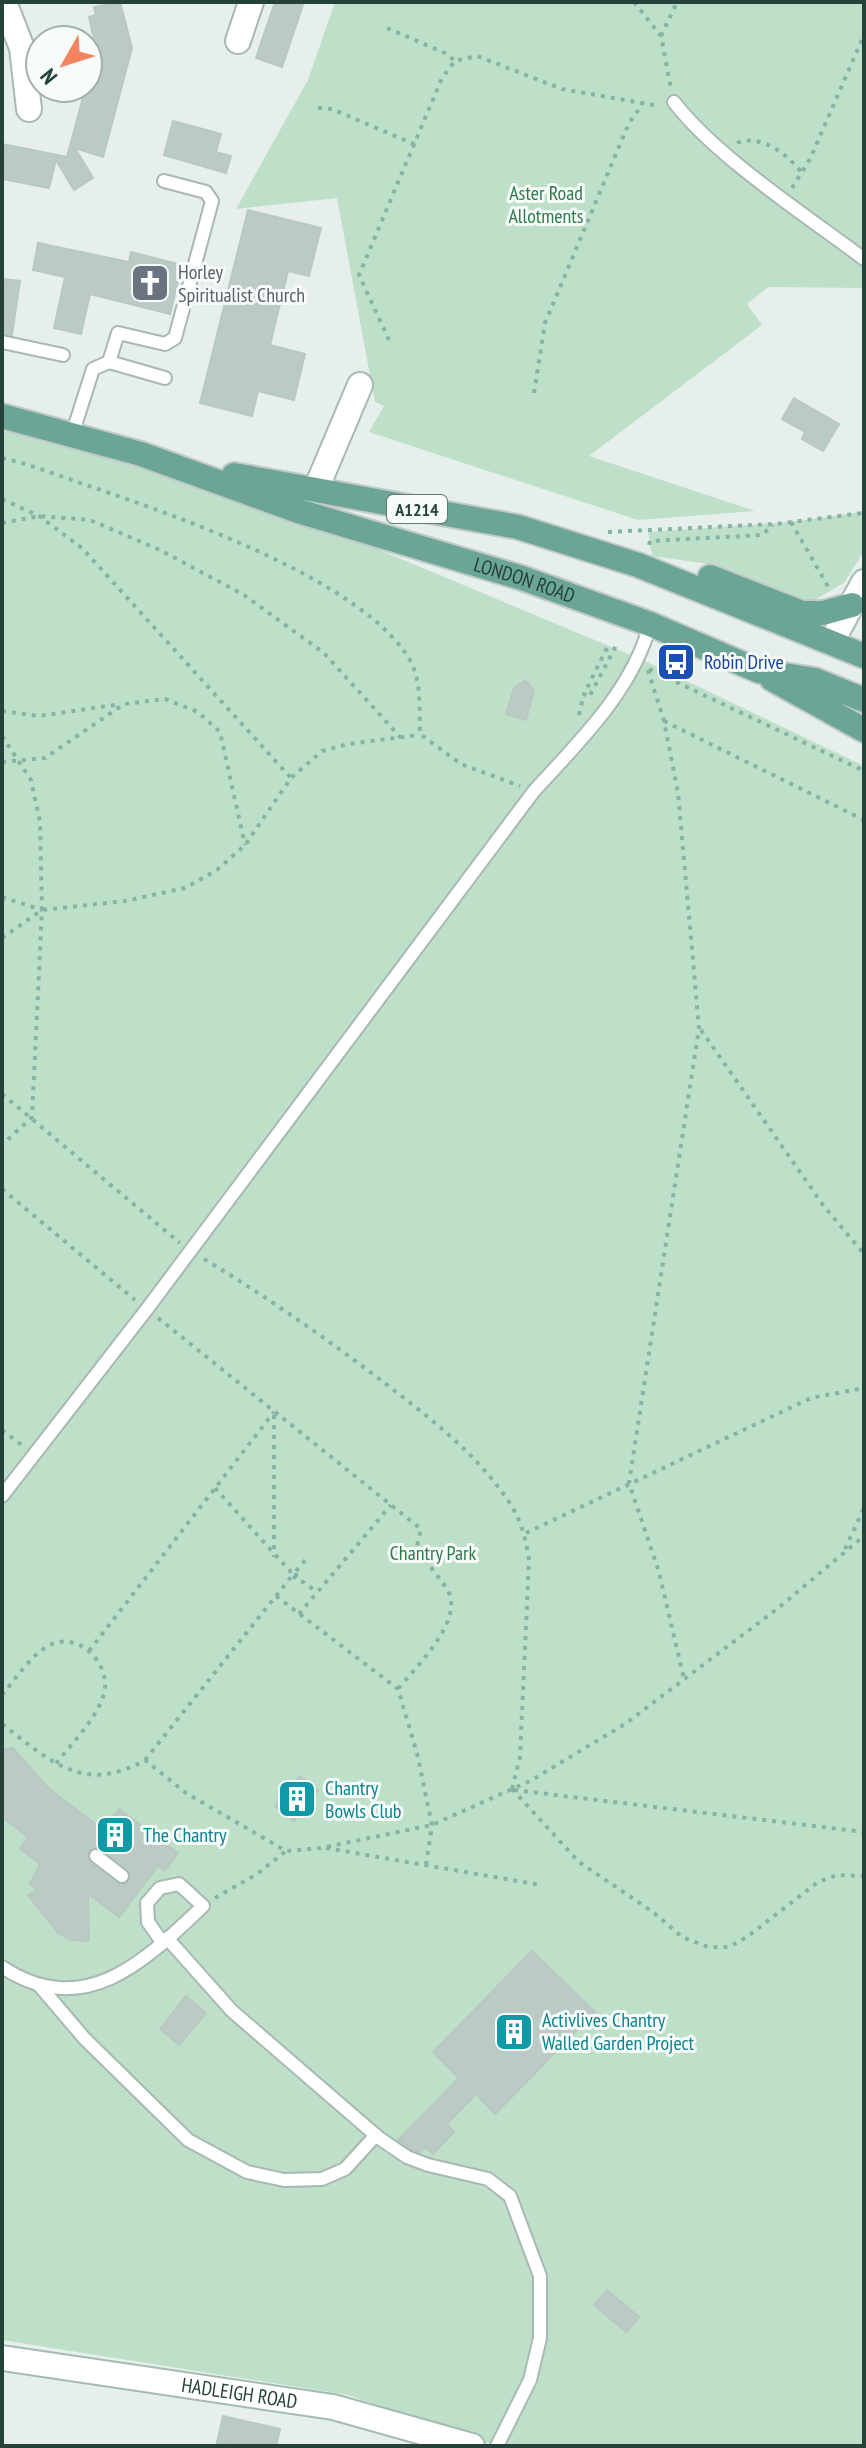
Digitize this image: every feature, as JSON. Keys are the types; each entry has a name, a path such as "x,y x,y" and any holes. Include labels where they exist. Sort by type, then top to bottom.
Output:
{"main road":[{"name":"LONDON ROAD","path":"2,416 181,467 298,511 508,573 650,624 759,671 815,680 864,700"},
{"name":"LONDON ROAD","path":"181,467 518,527 648,558 864,656"},
{"path":"648,558 704,575 802,613 823,613 852,605"},
{"path":"815,680 832,641"},
{"path":"759,671 864,730"}],"street":[{"path":"4,2 25,58 29,109"},
{"path":"238,41 251,2"},
{"path":"316,489 360,385"},
{"path":"832,641 864,582"},
{"name":"HADLEIGH ROAD","path":"2,2358 333,2407 420,2438 472,2446"}],"lane":[{"path":"674,102 685,116 728,154 864,259"},
{"path":"109,362 118,333 165,344 175,338 212,201 206,192 164,181"},
{"path":"2,342 63,355"},
{"path":"72,435 93,369 109,362 165,378"},
{"path":"2,1496 191,1251 534,791 589,731 632,669 650,624"},
{"path":"96,1856 122,1876"},
{"path":"2,1967 18,1984 73,1990 99,1985 118,1975 164,1940 203,1906 179,1884 145,1893 145,1915 164,1940 232,2011 376,2135 407,2157 488,2179 510,2196 527,2234 540,2276 540,2338 530,2380 497,2446"},
{"path":"39,1985 84,2038 188,2140 247,2172 284,2180 322,2179 345,2169 376,2135"}],"path":[{"path":"389,340 359,275 442,78 455,61 477,56 562,89 642,105 674,102 661,36 634,2"},
{"path":"661,36 677,2"},
{"path":"387,28 445,53 455,61"},
{"path":"785,199 802,173 864,35"},
{"path":"534,393 545,323 629,123 642,105"},
{"path":"318,108 332,109 416,145"},
{"path":"728,154 738,142 755,140 788,157 802,173"},
{"path":"2,458 236,539 340,596 390,635 411,664 419,689 420,734"},
{"path":"2,499 39,516 82,548 291,778"},
{"path":"2,523 39,516 90,520 160,550 244,595 324,653 402,739"},
{"path":"791,522 832,593 852,605"},
{"path":"648,558 650,541 762,535 775,524"},
{"path":"607,648 584,694 589,697 618,642"},
{"path":"684,1679 659,1572 629,1483 699,1028 678,793 655,685 646,667 864,771"},
{"path":"2,711 39,716 165,699 198,712 220,732 245,845"},
{"path":"2,762 45,758 124,704"},
{"path":"664,721 864,820"},
{"path":"2,897 42,910 125,901 185,888 217,870 245,845 291,778 322,751 348,744 402,739 420,734"},
{"path":"420,734 461,764 534,791"},
{"path":"2,736 31,780 40,822 42,910 32,1117 2,1145"},
{"path":"2,938 42,910"},
{"path":"699,1028 823,1205 864,1254"},
{"path":"2,1094 150,1220 191,1251 322,1335 436,1423 480,1464 511,1505 525,1533 529,1560 521,1742 512,1789"},
{"path":"2,1189 421,1529 417,1546 452,1603 445,1628 398,1689"},
{"path":"525,1533 811,1398 864,1388"},
{"path":"89,1651 274,1412"},
{"path":"274,1412 274,1557"},
{"path":"2,1430 34,1454"},
{"path":"215,1488 274,1557 317,1592"},
{"path":"299,1614 391,1505"},
{"path":"843,1552 864,1508"},
{"path":"203,1906 257,1874 286,1851 321,1848 432,1825 512,1789 625,1724 777,1609 864,1536"},
{"path":"2,1724 55,1765 103,1775 126,1771 145,1760 307,1558"},
{"path":"276,1596 398,1689 417,1753 432,1825 426,1865"},
{"path":"2,1695 36,1654 53,1643 71,1642 89,1651 104,1676 103,1697 55,1765"},
{"path":"145,1760 186,1793 286,1851"},
{"path":"512,1789 864,1832"},
{"path":"512,1789 579,1862 653,1912 682,1937 708,1947 729,1947 747,1937 818,1882 837,1875 864,1876"},
{"path":"321,1848 541,1885"}],"green space":[{"name":"Aster Road Allotments","path":"335,2 864,2 864,288 768,287 747,304 762,325 589,456 755,511 638,520 369,432 384,406 375,402 337,198 236,209 308,80"},
{"name":"Chantry Park","path":"2,416 181,467 645,661 864,766 864,2446 496,2446 348,2395 2,2340"},
{"path":"864,513 864,551 844,583 816,599 797,599 716,565 652,556 648,532 791,522"}],"building":[{"path":"120,2 132,48 103,157 75,148 93,178 74,190 56,160 49,188 2,179 2,144 67,157 81,104 104,104 104,24 91,24 89,17 96,15 94,7"},
{"path":"275,2 304,2 282,67 256,58"},
{"path":"173,121 221,134 216,152 231,156 226,173 164,155"},
{"path":"248,210 321,228 309,276 288,271 270,345 305,354 294,400 258,391 252,416 200,403"},
{"path":"38,243 129,262 131,252 182,265 170,314 90,294 81,334 54,328 65,277 33,270"},
{"path":"2,279 20,281 12,335 2,333"},
{"path":"794,398 839,424 823,451 802,439 805,432 782,419"},
{"path":"525,680 534,690 526,720 506,714 514,688"},
{"name":"The Chantry","path":"13,1748 47,1787 103,1830 119,1809 178,1853 165,1871 158,1866 119,1917 88,1894 89,1941 71,1940 58,1933 28,1895 38,1890 30,1884 40,1864 20,1849 28,1837 2,1817 2,1749","holes":["98,1847 128,1869 129,1882 117,1884 90,1863 88,1851"]},
{"name":"Chantry Bowls Club","path":"300,1776 318,1791 294,1821 275,1806"},
{"name":"Activlives Chantry Walled Garden Project","path":"532,1951 595,2012 495,2114 476,2094 447,2124 454,2132 433,2154 425,2147 420,2152 411,2149 398,2140 459,2078 433,2052"},
{"path":"186,1996 206,2013 179,2045 160,2029"},
{"path":"607,2290 639,2317 626,2332 594,2305"},
{"path":"223,2416 280,2429 276,2446 217,2443"}],"place":[{"name":"Horley Spiritualist Church","path":"150,283"},
{"name":"Robin Drive","path":"676,662"},
{"name":"Chantry Bowls Club","path":"297,1799"},
{"name":"The Chantry","path":"115,1835"},
{"name":"Activlives Chantry Walled Garden Project","path":"514,2032"}]}
